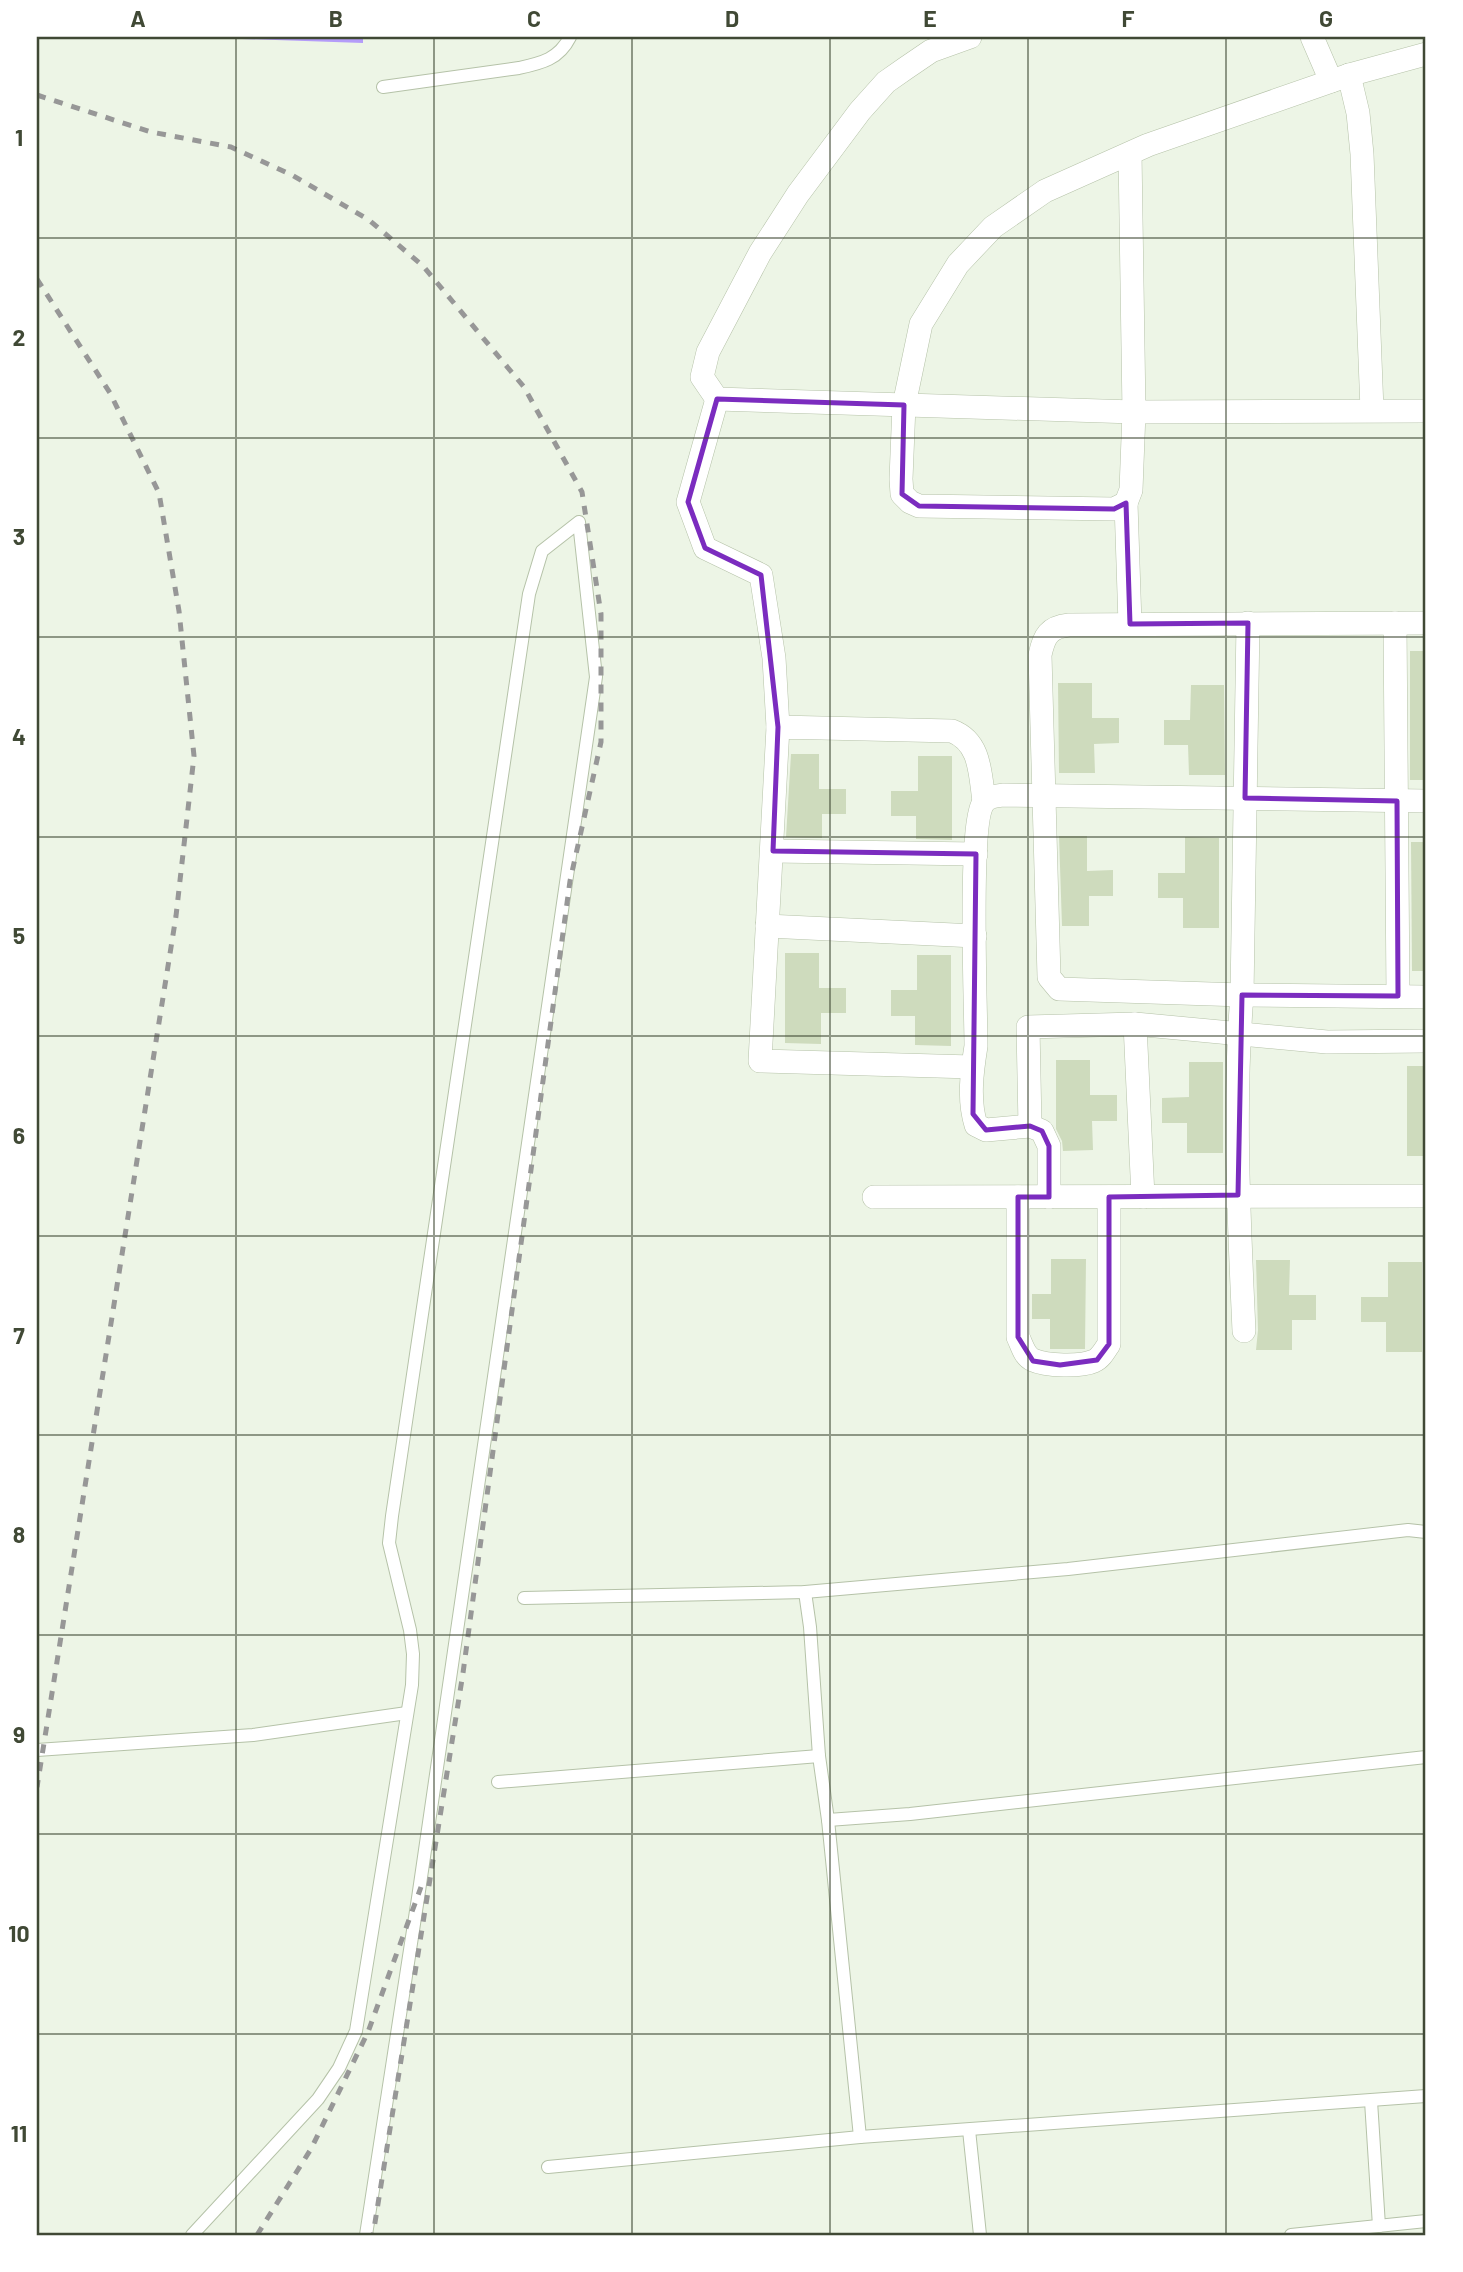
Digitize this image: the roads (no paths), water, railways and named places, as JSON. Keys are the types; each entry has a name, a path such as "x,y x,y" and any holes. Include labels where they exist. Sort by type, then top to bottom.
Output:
{"street":[{"path":"717,399 702,377 708,352 760,253 798,194 860,111 886,82 931,51 970,37"},
{"path":"1312,37 1340,78 1358,113 1372,410"},
{"path":"1126,503 1114,509 919,506 902,494 904,405 921,324 958,264 993,227 1045,191 1130,153 1340,78 1426,54"},
{"path":"1130,153 1134,412 1131,490 1126,503 1130,625"},
{"path":"717,399 1134,412 1426,411"},
{"path":"717,399 688,502 705,548 761,575 774,657 778,727 760,1061 972,1067"},
{"path":"1244,1331 1238,1195 1248,623"},
{"path":"1395,623 1398,996"},
{"path":"1426,623 1057,626 1042,643 1041,655 1049,977 1059,989 1242,995 1426,996"},
{"path":"778,727 952,730 962,735 973,747 984,801 979,815 976,854 976,1046 972,1067 972,1114 976,1125 986,1130 1030,1126 1042,1131 1049,1146 1049,1197"},
{"path":"984,801 993,796 1004,795 1426,801"},
{"path":"773,851 976,854"},
{"path":"767,926 975,936"},
{"path":"1030,1126 1028,1027 1135,1024 1327,1042 1426,1041"},
{"path":"1135,1024 1143,1197"},
{"path":"874,1197 1426,1196"},
{"path":"1018,1197 1018,1337 1025,1354 1033,1361 1060,1365 1085,1364 1097,1360 1109,1344 1109,1197"}],"lane":[{"path":"383,87 541,63 555,57 570,37"},
{"path":"192,2235 318,2099 339,2068 356,2031 407,1713 413,1654 410,1630 389,1543 391,1516 529,594 542,551 579,522 596,677 420,1884 366,2235"},
{"path":"524,1598 805,1592 1068,1569 1408,1530 1426,1532"},
{"path":"805,1592 860,2137"},
{"path":"37,1750 253,1735 407,1713"},
{"path":"498,1782 820,1756"},
{"path":"828,1820 910,1814 1426,1758"},
{"path":"548,2167 860,2137 1426,2096"},
{"path":"1371,2101 1379,2226"},
{"path":"969,2130 980,2235"},
{"path":"1291,2235 1426,2221"}],"railway":[{"path":"37,95 151,132 231,147 292,175 369,220 423,266 524,387 582,492 601,614 601,742 570,881 463,1673 373,2235"},
{"path":"37,279 110,393 159,493 179,611 194,756 176,916 37,1787"},
{"path":"257,2235 311,2149 368,2032 421,1887"}]}
